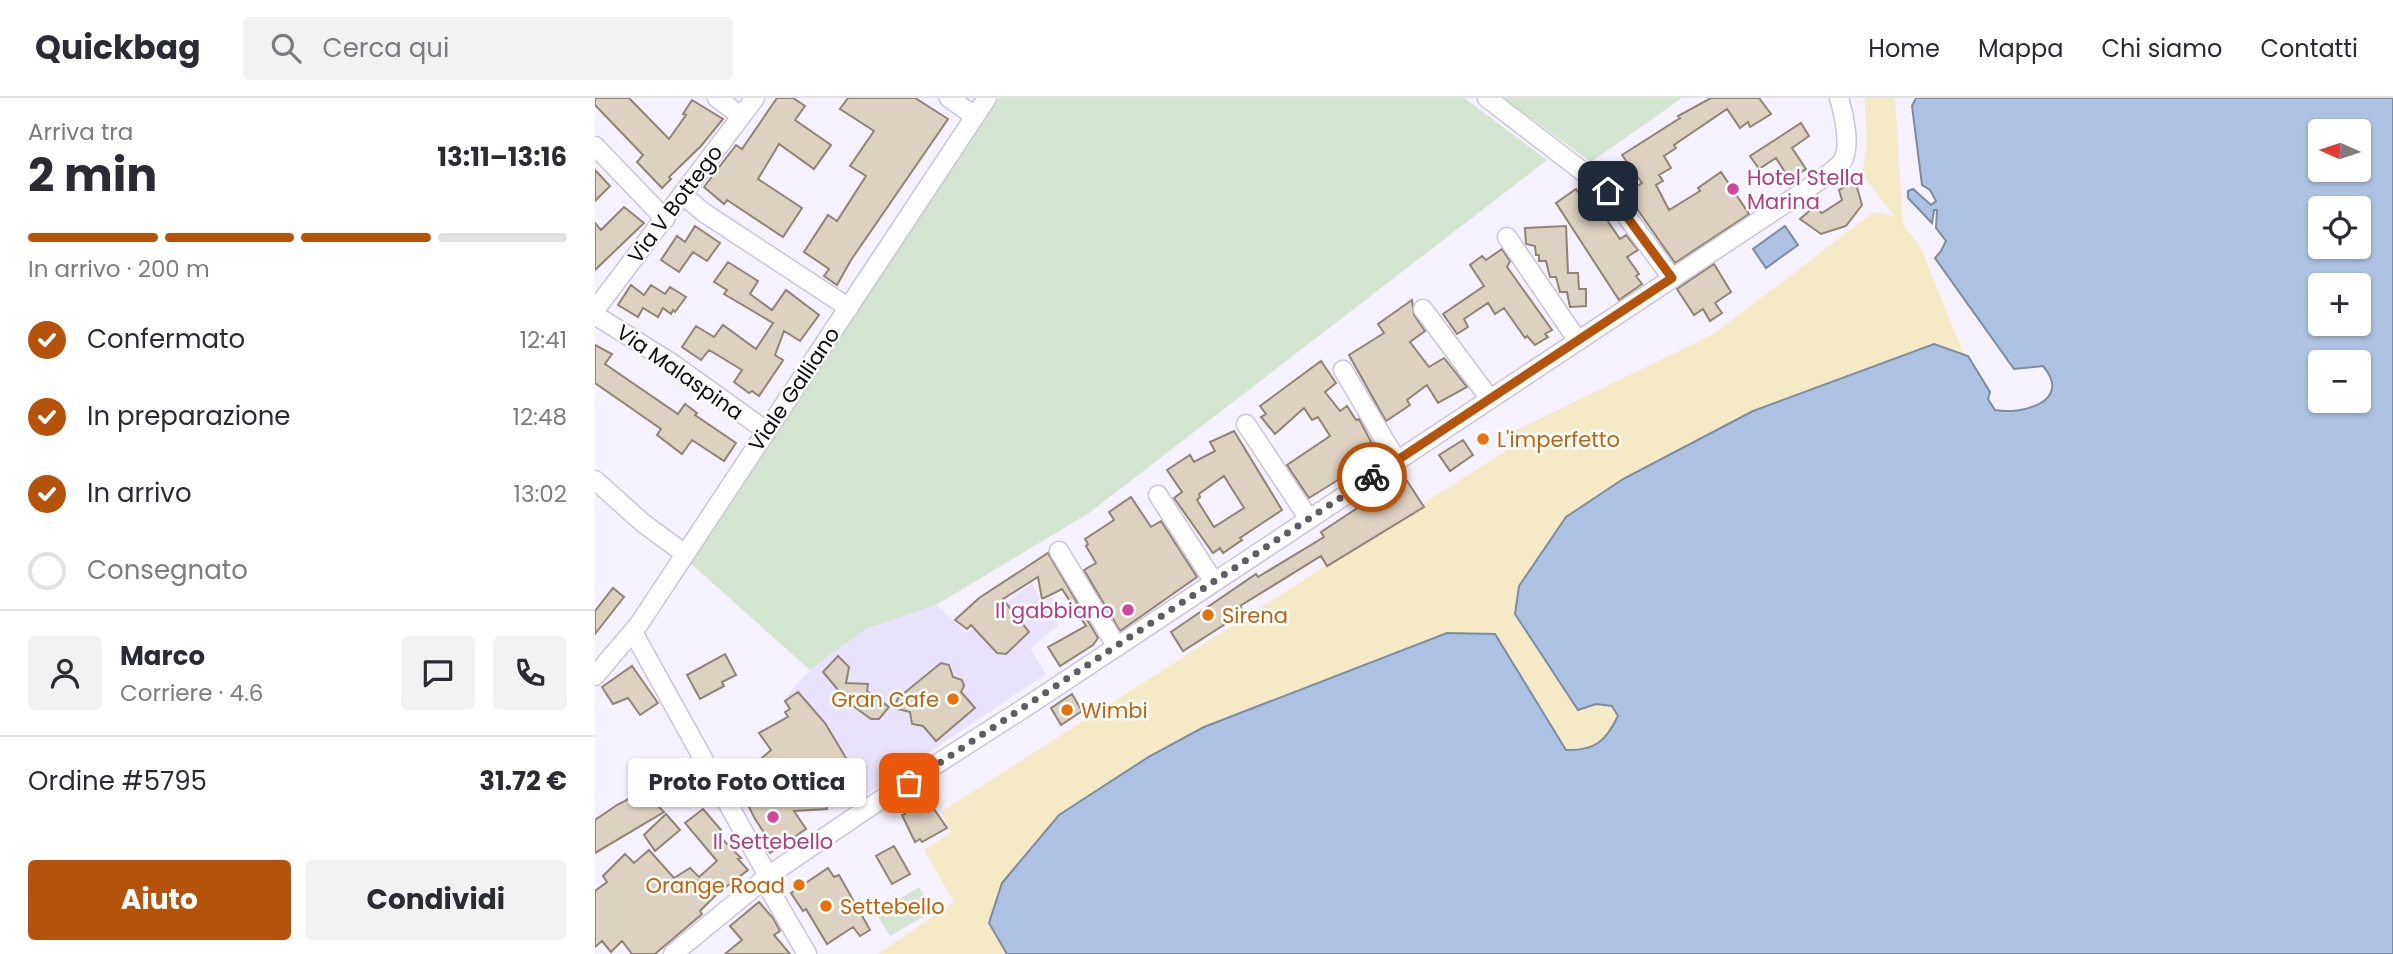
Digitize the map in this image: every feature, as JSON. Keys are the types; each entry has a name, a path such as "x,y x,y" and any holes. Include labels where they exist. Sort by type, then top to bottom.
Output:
{"street":[{"path":"717,98 741,116"},
{"name":"Via V Bottego","path":"595,312 755,98"},
{"path":"949,98 975,116"},
{"name":"Viale Galliano","path":"595,676 633,632 987,98"},
{"path":"1487,98 1608,191 1672,278"},
{"path":"673,954 766,878 1809,187 1841,163 1845,156 1846,122 1839,98"},
{"path":"595,146 664,219"},
{"path":"683,194 703,212 849,309"},
{"path":"1507,237 1578,341"},
{"path":"1423,309 1490,399"},
{"name":"Via Malaspina","path":"595,312 765,430"},
{"path":"1343,370 1397,461"},
{"path":"1246,424 1309,519"},
{"path":"595,480 643,523 685,554"},
{"path":"1159,495 1214,582"},
{"path":"1059,551 1117,647"},
{"path":"633,632 807,954"}],"shaded area":[{"path":"1032,583 1041,602 1052,597 1058,626 1030,648 1046,674 852,804 783,700 810,670 866,629 936,605 967,633"}],"green space":[{"path":"999,98 1464,98 1547,160 1089,513 936,605 866,629 810,670 689,562"},
{"path":"1503,98 1682,98 1591,162"},
{"path":"919,887 933,911 890,936 876,913"}],"sand":[{"path":"1865,98 1895,98 1903,225 1921,248 1964,355 1934,344 1596,704 1612,706 1618,716 1604,738 1585,749 1566,750 1495,634 1447,633 1204,727 1150,756 1059,815 1040,840 989,923 1007,954 878,954 954,902 924,850 951,833 941,812 1507,450 1519,441 1514,431 1712,335 1874,212 1894,216 1862,174 1867,145"}],"water":[{"path":"1916,98 2393,98 2393,954 1007,954 989,923 1002,883 1059,815 1150,756 1204,727 1447,633 1495,634 1566,750 1585,749 1598,743 1609,732 1618,716 1612,706 1596,704 1578,710 1515,614 1519,586 1566,517 1623,479 1753,411 1934,344 1968,356 1990,392 1988,399 1995,410 2019,410 2041,403 2052,388 2051,378 2043,366 2014,369 1935,258 1946,241 1936,228 1937,210 1934,210 1932,223 1908,198 1908,191 1913,189 1931,205 1936,201 1930,190 1922,185 1912,106"},
{"path":"1785,226 1798,245 1766,268 1753,249"}],"building":[{"path":"595,98 629,98 669,139 686,115 683,114 692,100 723,119 662,188 637,162 643,155 595,105"},
{"path":"777,98 793,98 805,106 795,120 831,145 814,169 779,144 758,179 802,208 783,237 727,200 724,204 704,187 736,145 742,149"},
{"path":"848,98 915,98 948,119 851,260 837,285 824,276 829,269 804,252 828,215 837,221 866,176 850,166 874,131 840,109"},
{"path":"1711,98 1759,98 1771,114 1750,127 1748,122 1740,128 1727,109 1674,145 1676,148 1664,156 1671,168 1659,175 1663,181 1656,185 1669,210 1700,191 1698,188 1721,172 1749,214 1675,263 1626,193 1642,183 1622,155 1680,118 1678,116"},
{"path":"1801,123 1809,136 1792,148 1806,169 1790,180 1776,158 1759,169 1750,156"},
{"path":"595,170 610,186 595,201"},
{"path":"1855,180 1862,205 1846,226 1821,234 1800,219 1814,207 1822,213 1842,200 1839,190"},
{"path":"1576,189 1591,211 1598,207 1620,239 1626,235 1638,250 1627,257 1639,274 1636,276 1642,284 1619,300 1556,203"},
{"path":"624,207 644,223 595,270 595,223 601,230"},
{"path":"695,226 720,243 707,261 693,252 679,272 661,260 677,236 685,242"},
{"path":"1566,226 1568,273 1578,273 1579,289 1586,289 1586,306 1570,307 1567,292 1560,292 1556,277 1550,277 1546,261 1539,261 1535,246 1526,244 1525,228"},
{"path":"1502,249 1510,261 1507,267 1552,330 1545,334 1548,337 1535,345 1527,336 1525,338 1504,308 1495,314 1488,303 1464,319 1468,327 1457,334 1443,314 1484,286 1470,265 1482,256 1486,260"},
{"path":"728,262 758,281 750,294 772,310 786,290 819,315 800,341 784,331 775,355 783,360 759,396 752,391 749,393 734,382 742,370 709,350 701,360 682,347 696,326 714,337 723,325 756,349 773,323 724,294 727,290 714,282"},
{"path":"1714,264 1731,292 1715,303 1722,313 1710,321 1703,309 1694,315 1677,289"},
{"path":"631,285 644,295 651,285 665,294 670,287 686,297 671,314 663,308 658,317 643,308 638,317 618,305"},
{"path":"1412,300 1414,315 1425,331 1410,342 1429,367 1444,358 1467,387 1438,403 1427,385 1407,400 1410,405 1386,421 1349,355 1384,333 1378,324"},
{"path":"595,345 612,354 605,364 678,414 685,404 697,413 695,415 736,443 724,461 692,440 682,454 657,435 661,429 595,383"},
{"path":"1321,361 1336,383 1325,392 1340,411 1347,406 1356,420 1359,419 1378,455 1309,498 1287,465 1330,436 1318,417 1312,420 1304,408 1275,434 1261,417 1266,414 1260,406"},
{"path":"1234,431 1282,510 1240,538 1242,540 1223,553 1220,548 1213,553 1174,498 1182,492 1167,470 1190,455 1194,462 1215,451 1210,442","holes":["1224,476 1244,508 1214,527 1197,500 1199,494"]},
{"path":"1463,440 1473,455 1450,471 1439,455"},
{"path":"1407,481 1424,507 1327,566 1321,556 1240,606 1244,612 1183,651 1171,632 1256,574 1258,577 1324,537 1321,532 1362,505 1365,509"},
{"path":"1131,497 1151,527 1161,521 1197,577 1120,631 1084,570 1096,563 1085,539 1114,520 1109,512"},
{"path":"1048,553 1098,638 1093,645 1060,666 1048,647 1086,626 1062,589 1042,599 1038,577 1003,599 1029,632 1006,654 997,653 971,625 967,629 955,620 979,598"},
{"path":"613,588 624,597 595,634 595,611"},
{"path":"725,654 736,675 722,682 724,686 700,699 687,675"},
{"path":"838,656 849,667 846,683 868,684 867,691 889,707 879,719 871,719 849,703 823,672"},
{"path":"941,663 949,665 953,677 962,680 964,686 961,692 975,708 936,741 923,726 912,724 910,712 894,708 898,698"},
{"path":"632,666 658,703 640,715 628,698 613,704 602,687"},
{"path":"798,692 825,723 858,778 834,792 838,801 826,804 827,809 794,811 806,829 770,853 763,843 769,840 745,799 750,796 739,778 771,750 759,733 788,717 785,712 790,709 785,701"},
{"name":"Wimbi","path":"1072,694 1082,711 1061,725 1051,708"},
{"path":"681,771 690,788 657,805 664,812 595,853 595,820 617,805"},
{"path":"925,796 947,828 922,842 920,839 915,842 902,815 905,814 903,809"},
{"path":"703,809 721,830 717,834 741,858 738,859 748,870 718,893 700,911 702,914 655,954 632,954 622,941 611,952 602,941 595,947 595,891 607,882 603,876 625,854 634,863 649,850 674,878 690,868 699,877 717,861 685,823"},
{"path":"666,814 680,830 655,851 644,835"},
{"path":"894,846 910,874 892,884 876,856"},
{"path":"828,868 834,877 839,875 870,930 860,936 853,927 827,944 806,909 803,911 791,893"},
{"path":"759,902 780,931 774,935 790,954 725,954 742,940 730,926"}],"way so far":[{"path":"909,783 1372,477"}],"place":[{"name":"Hotel Stella Marina","path":"1733,189"},
{"name":"L'imperfetto","path":"1483,439"},
{"name":"Il gabbiano","path":"1128,610"},
{"name":"Sirena","path":"1208,615"},
{"name":"Gran Cafe","path":"953,699"},
{"name":"Wimbi","path":"1067,710"},
{"name":"Proto Foto Ottica","path":"909,783"},
{"name":"Il Settebello","path":"773,817"},
{"name":"Orange Road","path":"799,885"},
{"name":"Settebello","path":"826,906"}],"route":[{"path":"1372,477 1672,278 1608,191"}]}
